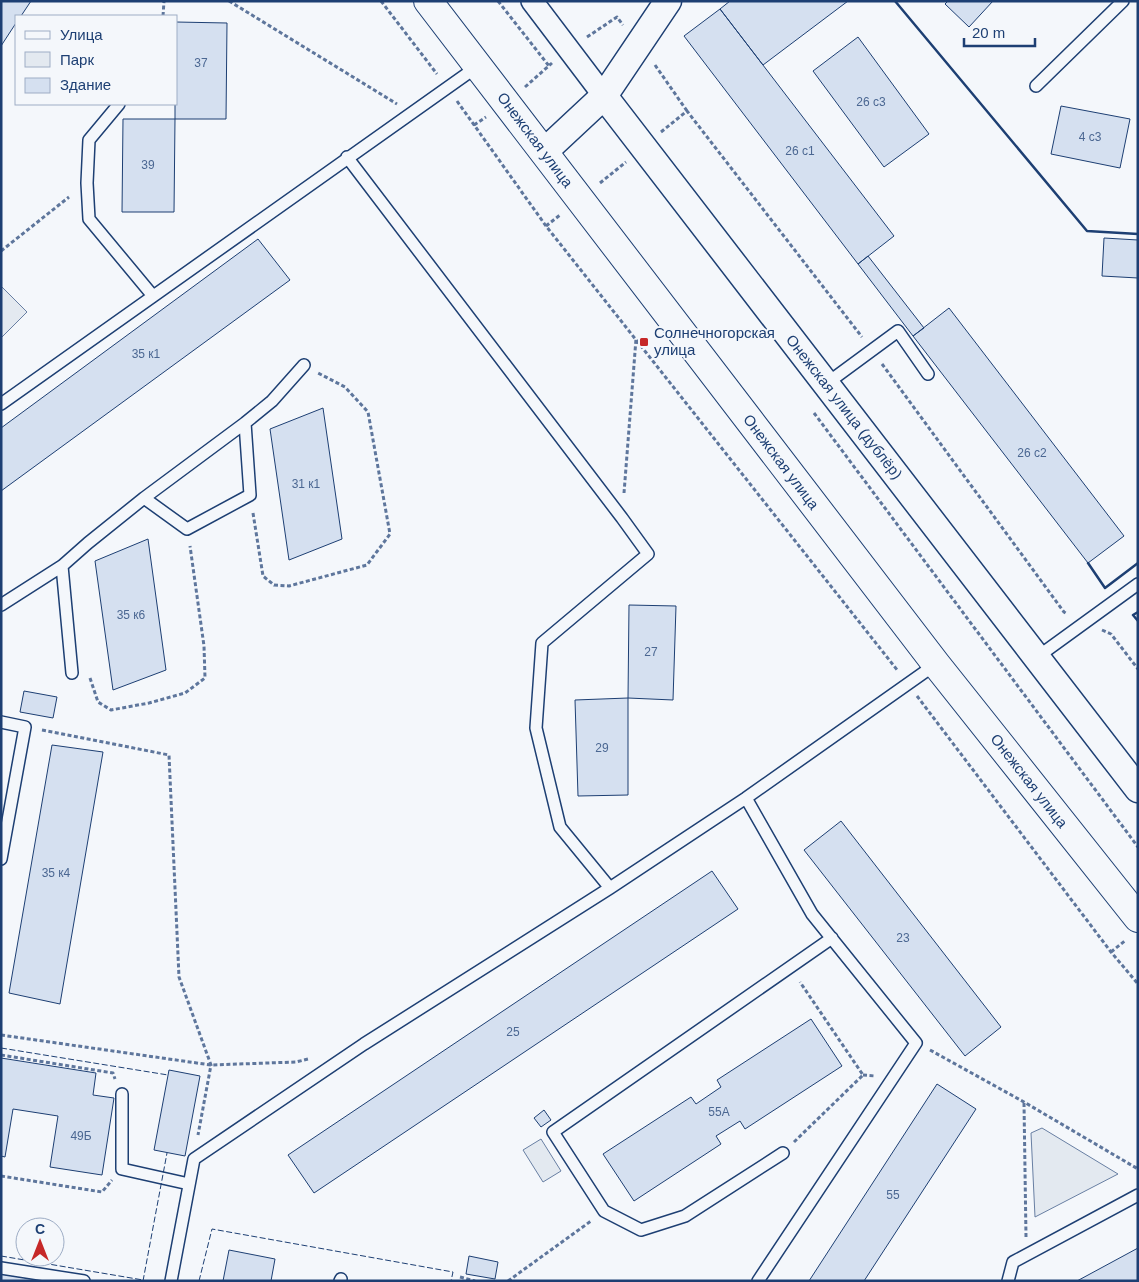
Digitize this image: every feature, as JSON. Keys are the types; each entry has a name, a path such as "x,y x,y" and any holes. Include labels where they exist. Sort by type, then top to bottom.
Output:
{"main road":[{"name":"Онежская улица","path":"428,1 936,664 1138,918"}],"street":[{"name":"Онежская улица (дублёр)","path":"532,1 1138,789"},
{"path":"544,152 604,96 668,1"}],"lane":[{"path":"1036,86 1124,1"},
{"path":"1,404 478,66"},
{"path":"118,105 89,140 87,183 89,219 153,296"},
{"path":"347,157 648,554 542,643 536,728 560,827 610,888"},
{"path":"826,384 898,331 928,374"},
{"path":"1,606 62,566 144,498 245,423 272,401 304,365"},
{"path":"144,498 187,529 250,495 245,423"},
{"path":"62,566 72,673"},
{"path":"1036,658 1138,584"},
{"path":"171,1281 194,1160 364,1044 610,888 746,798 909,685 936,664"},
{"path":"1,722 25,726 1,859"},
{"path":"746,798 812,914 916,1043 758,1281"},
{"path":"782,1153 685,1216 641,1230 604,1211 553,1132 832,938"},
{"path":"122,1094 122,1168 189,1184"},
{"path":"1008,1281 1013,1262 1138,1195"},
{"path":"1,1268 84,1281"}],"path":[{"path":"163,15 164,1"},
{"path":"229,1 412,113"},
{"path":"381,1 448,88 546,226 909,685 1111,952 1138,984"},
{"path":"498,1 549,66"},
{"path":"474,125 507,103 568,49 617,17"},
{"path":"626,161 632,169"},
{"path":"1,251 87,183"},
{"path":"622,518 636,339"},
{"path":"250,495 263,576 274,585 288,586 367,566 390,534 368,412 344,387 304,365"},
{"path":"811,409 1138,847"},
{"path":"89,674 90,683 98,702 111,710 149,703 185,693 205,678 204,646 187,529"},
{"path":"25,726 169,754 179,977 211,1065 194,1160"},
{"path":"782,1153 863,1075 790,967"},
{"path":"1,1035 211,1065 296,1062 313,1058"},
{"path":"916,1043 1024,1102 1138,1169"},
{"path":"1,1055 113,1073 122,1094"},
{"path":"1024,1102 1026,1255"},
{"path":"1,1176 102,1192 122,1168"},
{"path":"508,1281 604,1211"},
{"path":"460,1278 475,1281"}],"green space":[{"path":"1,286 27,312 1,338"},
{"path":"1042,1128 1118,1174 1035,1217 1031,1133"},
{"path":"541,1139 561,1171 543,1182 523,1150"}],"building":[{"path":"1,1 31,1 22,15 15,15 15,25 1,46"},
{"path":"730,1 848,1 763,65 720,9"},
{"path":"948,1 993,1 969,27 945,4"},
{"path":"720,9 894,236 858,264 684,36"},
{"path":"178,22 227,23 226,119 175,119 175,105 178,105"},
{"path":"858,37 929,134 884,167 813,71"},
{"path":"1061,106 1130,119 1120,168 1051,154"},
{"path":"123,119 175,119 174,212 122,212"},
{"path":"1104,238 1138,240 1138,278 1102,276"},
{"path":"258,239 290,280 1,491 1,428"},
{"path":"868,256 924,328 913,336 858,264"},
{"path":"949,308 1124,536 1088,563 913,336"},
{"path":"323,408 342,539 289,560 270,429"},
{"path":"148,539 166,670 113,690 95,561"},
{"path":"629,605 676,606 673,700 628,698"},
{"path":"24,691 57,697 53,718 20,712"},
{"path":"628,698 628,795 578,796 575,700"},
{"path":"52,745 103,752 60,1004 9,993"},
{"path":"841,821 1001,1027 965,1056 804,850"},
{"path":"712,871 738,909 314,1193 288,1155"},
{"path":"811,1019 842,1066 745,1129 740,1121 716,1136 721,1144 634,1201 603,1154 691,1097 696,1104 721,1087 717,1080"},
{"path":"1,1058 96,1073 93,1095 114,1098 102,1175 50,1167 58,1116 13,1109 5,1157 1,1156"},
{"path":"169,1070 200,1076 185,1156 154,1150"},
{"path":"937,1084 976,1109 864,1281 809,1281"},
{"path":"544,1110 551,1120 541,1127 534,1118"},
{"path":"1138,1248 1138,1281 1077,1281"},
{"path":"229,1250 275,1259 271,1281 223,1281"},
{"path":"469,1256 498,1262 495,1279 466,1274"},
{"path":"1,1274 46,1281 1,1281"}],"fence":[{"path":"1,1048 168,1075"},
{"path":"143,1281 167,1153"},
{"path":"199,1281 212,1229 453,1272 451,1281"},
{"path":"1,1256 143,1280"}],"wall":[{"path":"895,1 1087,231 1138,234"},
{"path":"1088,563 1105,588 1138,563"},
{"path":"1138,612 1133,615 1138,621"}],"place":[{"name":"Солнечногорская улица","path":"644,342"}]}
